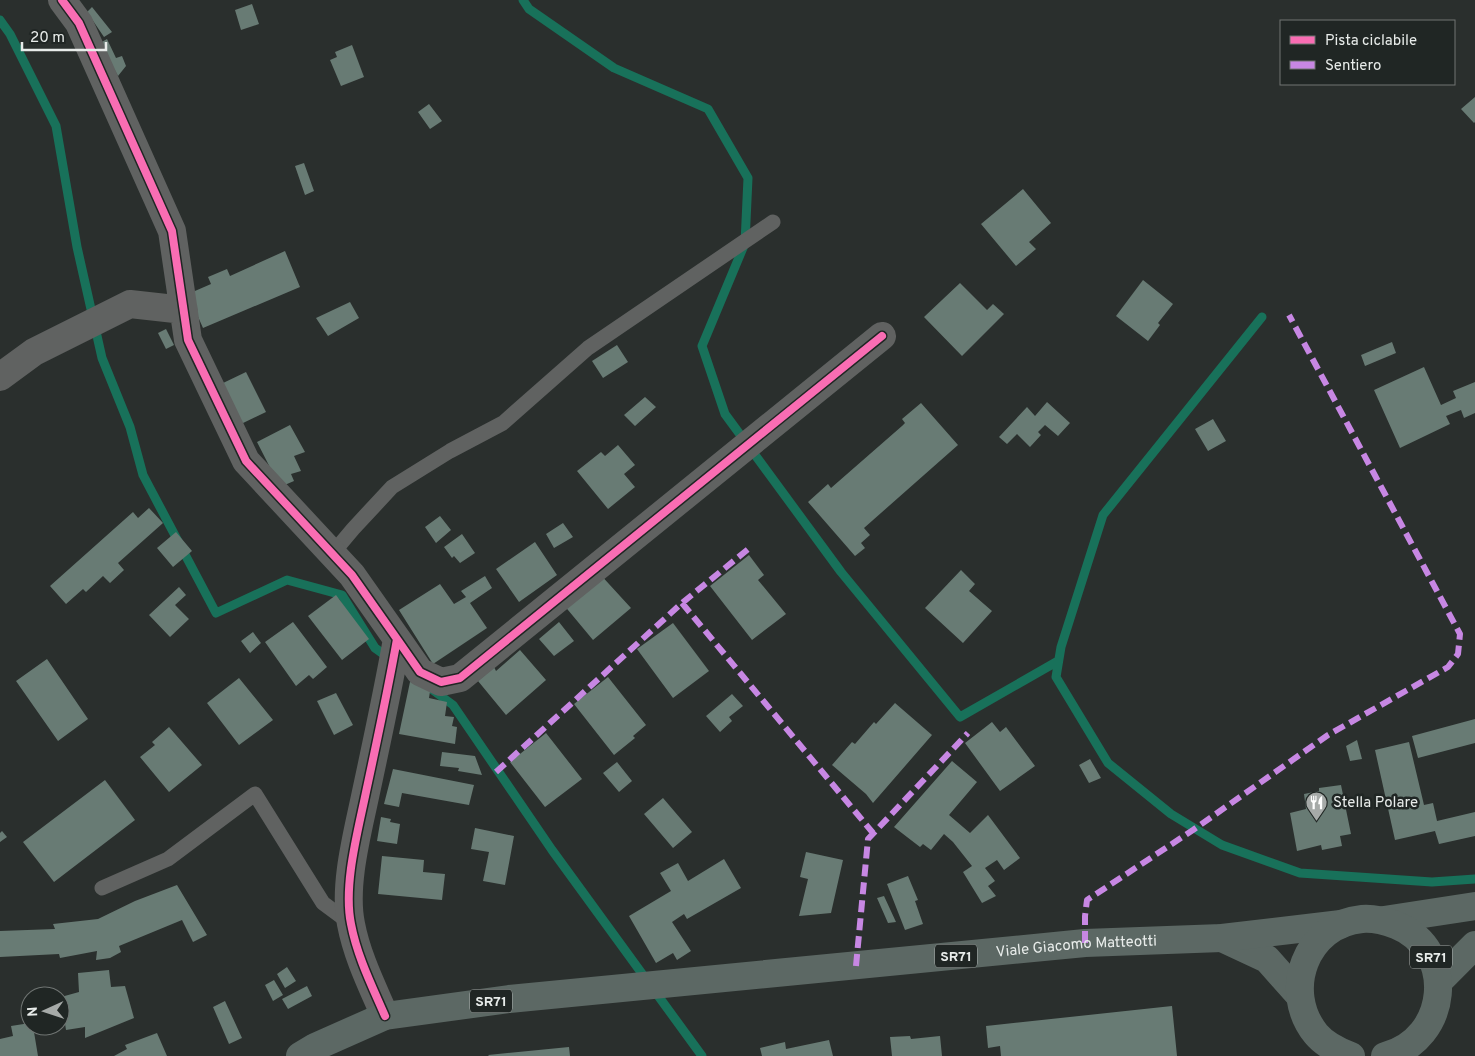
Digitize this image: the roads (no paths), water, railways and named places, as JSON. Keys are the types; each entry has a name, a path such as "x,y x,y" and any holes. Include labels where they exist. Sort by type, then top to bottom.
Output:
{"main road":[{"name":"Viale Giacomo Matteotti","path":"385,1016 508,998 1085,943 1222,938 1341,924 1362,919 1384,920 1475,906"},
{"name":"Viale Giacomo Matteotti","path":"1384,920 1405,928 1421,942 1433,961 1438,982 1437,1004 1429,1024 1415,1041 1397,1053 1385,1056"},
{"name":"Viale Giacomo Matteotti","path":"1341,924 1323,936 1309,953 1301,973 1299,995 1305,1016 1317,1035 1333,1049 1351,1056"},
{"name":"Viale Giacomo Matteotti","path":"1222,938 1267,960 1299,995"},
{"name":"SR71","path":"1438,982 1475,945"},
{"name":"SR71","path":"312,1053 385,1016"}],"street":[{"path":"62,0 78,23 172,231 188,340 246,461 352,575 420,672 441,682 460,678 882,336"},
{"path":"0,377 34,352 130,304 184,310"},
{"path":"385,1016 360,958 350,923 348,898 354,847 397,639"}],"lane":[{"path":"332,554 392,487 450,451 503,423 588,348 773,222"},
{"path":"102,888 168,859 255,794 323,903 350,923"}],"waterway":[{"path":"523,0 529,9 614,68 708,109 748,178 745,243 702,346 725,414 841,572 960,717 1058,661"},
{"path":"0,20 10,34 56,126 77,247 102,358 130,427 143,475 216,613 287,580 342,595 375,648 389,658"},
{"path":"1262,317 1103,515 1061,647 1056,677 1108,763 1171,814 1222,845 1300,873 1432,882 1475,879"},
{"path":"430,688 453,705 552,850 702,1056"}],"place":[{"name":"Stella Polare","path":"1317,821"}]}
